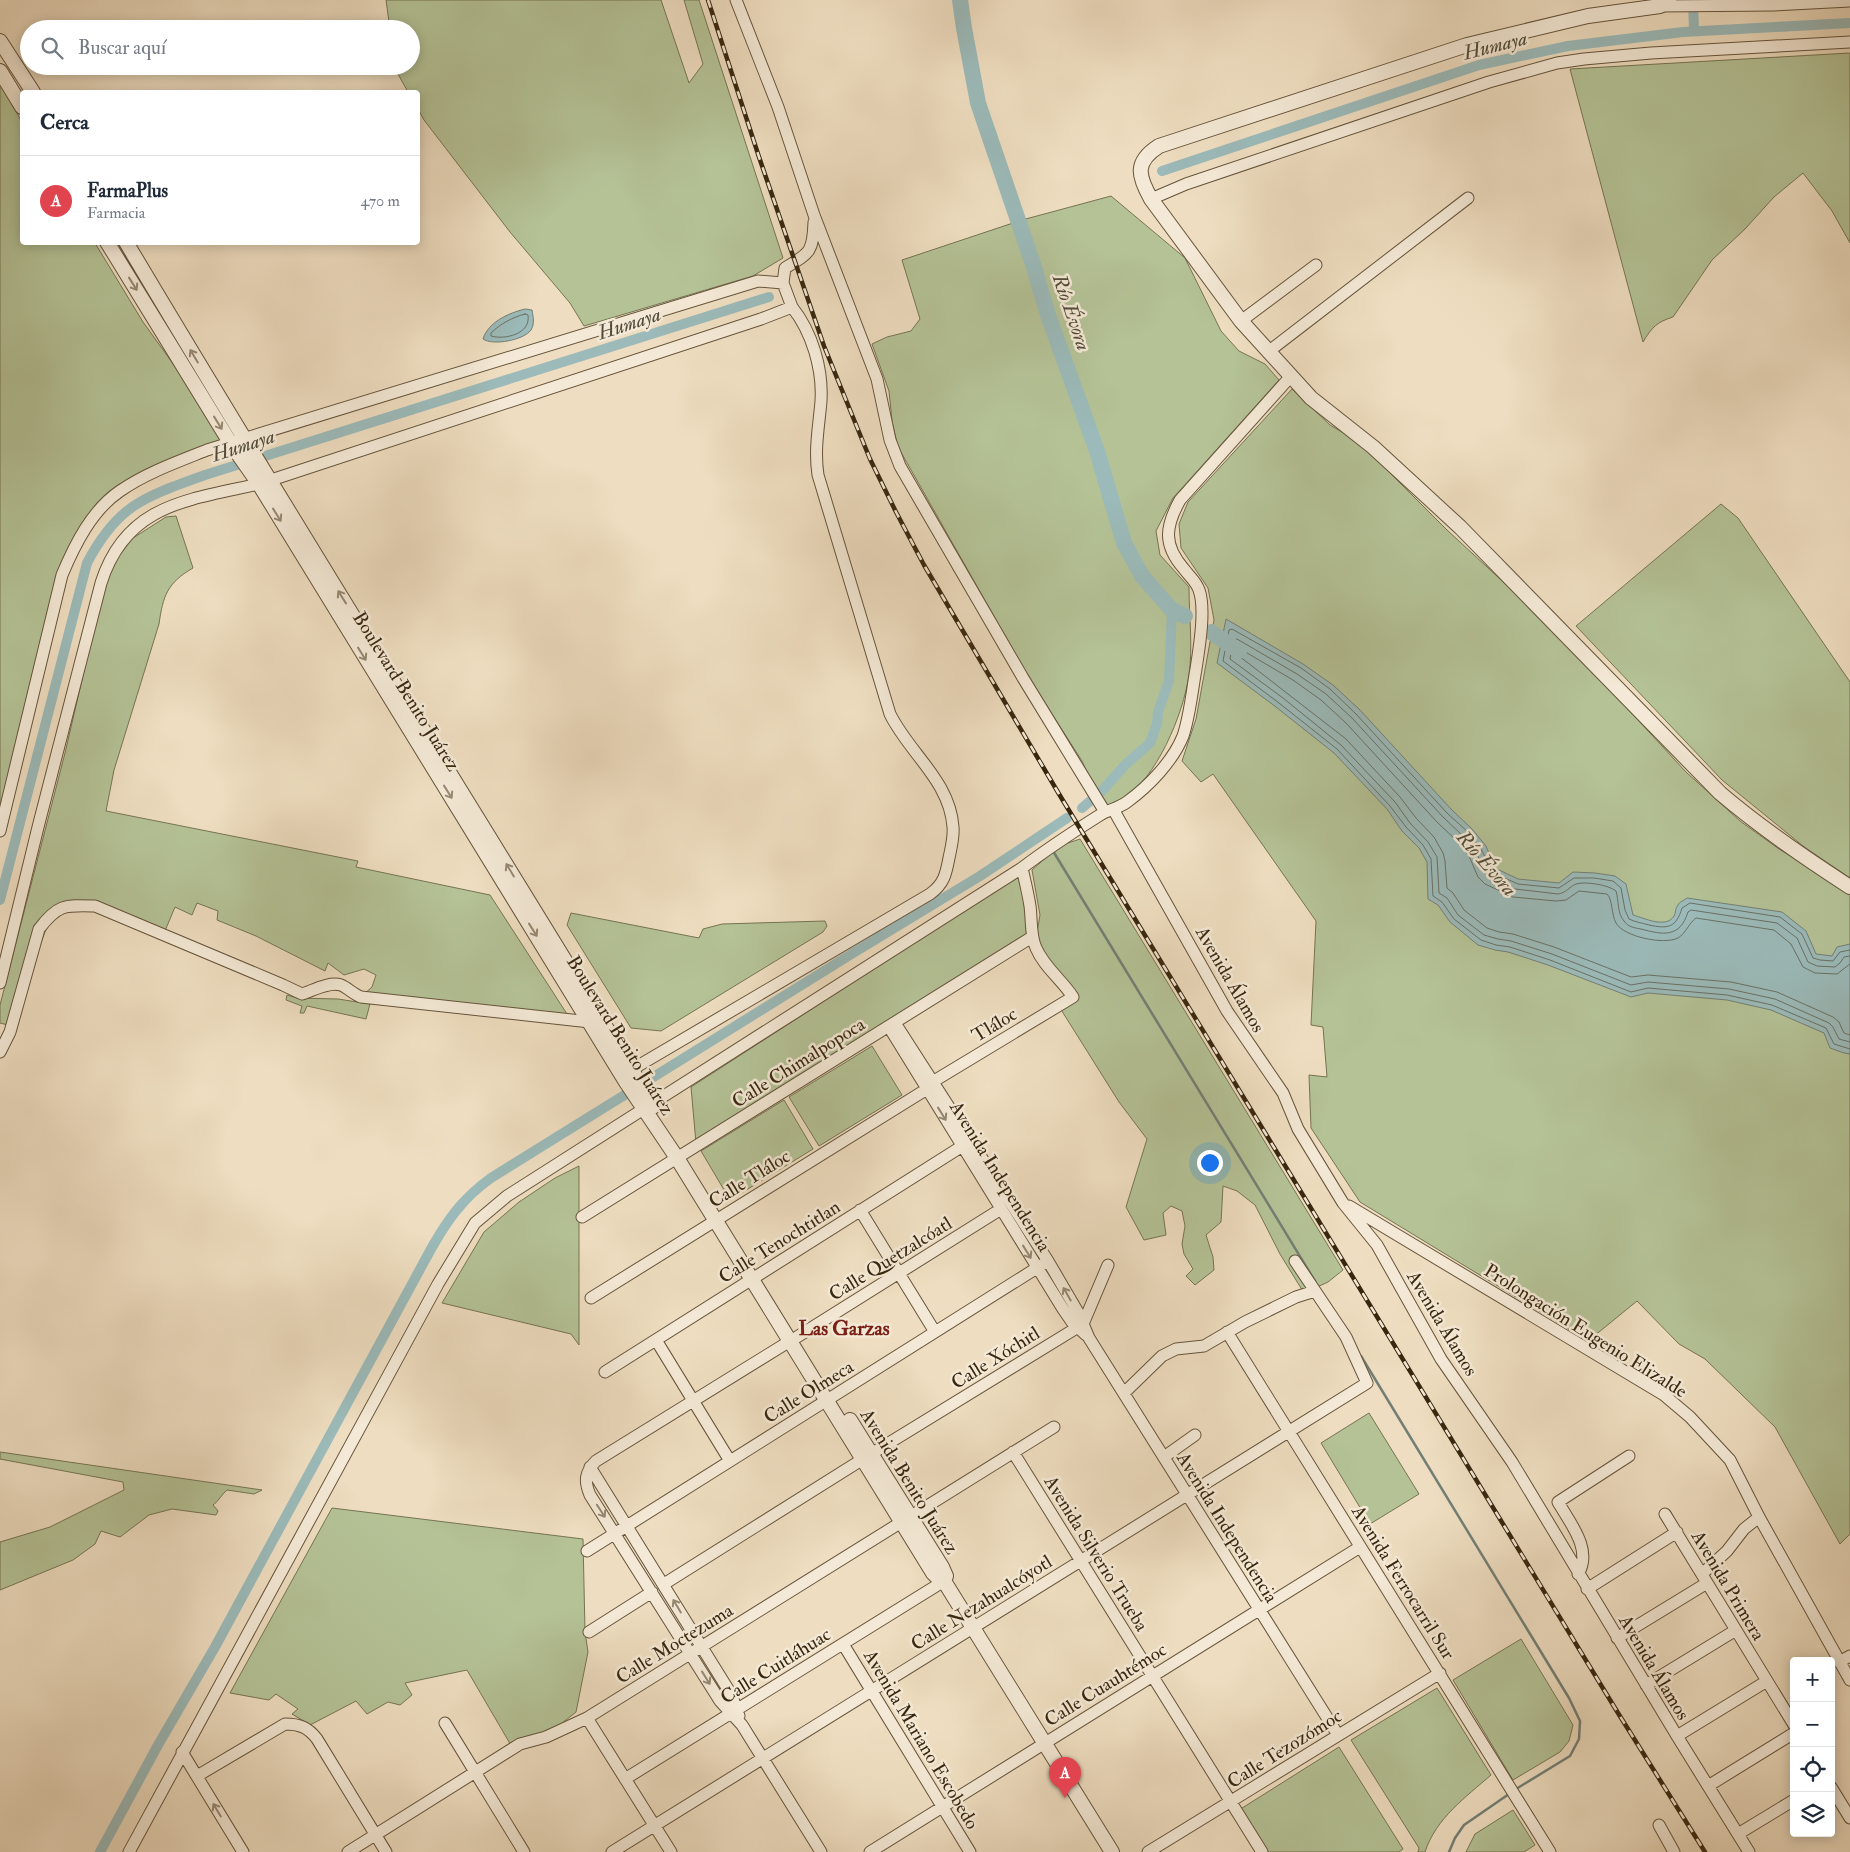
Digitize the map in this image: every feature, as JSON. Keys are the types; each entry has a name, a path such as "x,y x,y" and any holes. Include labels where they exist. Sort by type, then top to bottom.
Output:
{"street":[{"name":"Avenida Álamos","path":"736,0 778,107 814,215 877,379 890,440 900,466 1023,678 1109,810 1227,1011 1283,1093 1298,1129 1343,1203 1376,1245 1441,1359 1512,1462 1587,1589 1749,1852"},
{"path":"1850,1 1774,5 1716,3 1683,6 1665,3 1588,16 1467,45 1159,146 1150,152 1140,168 1143,185 1151,199 1241,322 1311,398 1373,447 1460,526 1720,794 1782,842 1850,887"},
{"path":"0,41 20,72"},
{"path":"1151,199 1186,184 1528,70 1584,59 1651,53 1850,42"},
{"path":"0,71 20,104"},
{"path":"22,75 32,90"},
{"path":"1268,352 1468,198"},
{"path":"0,831 62,575 71,553 86,527 105,504 119,491 148,475 192,456 758,281 785,268 803,257 810,250 813,242 814,215"},
{"name":"Boulevard Benito Juárez","path":"109,245 261,477 645,1103 680,1156"},
{"name":"Boulevard Benito Juárez","path":"128,245 238,443"},
{"path":"1241,322 1316,265"},
{"path":"629,1076 930,894 943,881 947,870 953,828 950,806 942,788 904,739 890,714 818,474 816,447 821,401 819,370 804,323 792,307 783,283 785,268"},
{"path":"758,281 783,283"},
{"path":"0,983 101,583 112,555 132,528 158,510 761,319 792,307"},
{"path":"129,1852 466,1236 482,1216 507,1196 645,1103 1022,868 1047,848 1109,810 1126,803 1144,788 1168,762 1182,736 1190,703 1198,655 1201,601 1199,590 1193,578 1173,556 1167,537 1171,517 1180,500 1291,376"},
{"name":"Boulevard Benito Juárez","path":"261,477 590,1022 629,1076"},
{"path":"1022,868 1030,907 1032,937"},
{"path":"0,1052 5,1031 39,929 49,915 60,908 72,905 95,906 302,994 330,984 340,985 361,997 590,1022"},
{"name":"Tláloc","path":"930,1085 1073,997 1042,959 1032,937"},
{"name":"Calle Chimalpopoca","path":"582,1217 1032,937"},
{"name":"Avenida Independencia","path":"892,1025 967,1143 1048,1262 1079,1314 1080,1325"},
{"name":"Calle Tláloc","path":"591,1298 930,1085"},
{"name":"Avenida Independencia","path":"967,1143 1001,1209 1063,1309 1080,1325 1089,1338 1338,1735"},
{"name":"Calle Tenochtitlan","path":"604,1372 967,1143"},
{"name":"Avenida Benito Juárez","path":"680,1156 906,1519 945,1572 944,1581 1112,1852"},
{"name":"Prolongación Eugenio Elizalde","path":"1343,1203 1639,1380 1674,1403 1698,1424 1730,1460 1759,1518 1850,1680"},
{"name":"Calle Quetzalcóatl","path":"590,1467 596,1461 1001,1209"},
{"path":"860,1210 935,1332"},
{"path":"1124,1393 1169,1351 1187,1346 1204,1346 1227,1332 1296,1297 1315,1291 1295,1261"},
{"name":"Calle Olmeca","path":"587,1551 1048,1262"},
{"path":"1080,1325 1108,1265"},
{"name":"Calle Nezahualcóyotl","path":"612,1852 1368,1383 1346,1337 1315,1291"},
{"name":"Calle Xóchitl","path":"664,1584 1080,1325"},
{"name":"Avenida Ferrocarril Sur","path":"1227,1332 1550,1852"},
{"path":"656,1340 730,1461"},
{"name":"Calle Moctezuma","path":"348,1852 520,1744 546,1737 587,1718 1054,1427"},
{"path":"1164,1457 1195,1435"},
{"name":"Avenida Silverio Trueba","path":"1013,1452 1262,1852"},
{"path":"1578,1574 1583,1564 1583,1547 1558,1502 1628,1456"},
{"path":"734,1711 724,1707 590,1494 587,1486 587,1472 590,1467 731,1694 734,1711 742,1725 822,1852"},
{"name":"Avenida Primera","path":"1665,1514 1790,1718"},
{"path":"1617,1638 1705,1578 1744,1529 1759,1518"},
{"path":"1587,1589 1677,1532"},
{"name":"Calle Cuauhtémoc","path":"870,1852 1360,1547"},
{"name":"Calle Cuitláhuac","path":"625,1779 944,1581"},
{"path":"589,1632 652,1592"},
{"path":"1646,1685 1736,1630"},
{"name":"Avenida Mariano Escobedo","path":"843,1644 970,1852"},
{"path":"1839,1662 1850,1656"},
{"name":"Calle Tezozómoc","path":"1148,1852 1440,1673"},
{"path":"1677,1736 1767,1681"},
{"path":"587,1718 671,1852"},
{"path":"445,1723 524,1852"},
{"path":"196,1776 285,1724 296,1724 312,1732 386,1852"},
{"path":"1708,1786 1790,1735"},
{"path":"182,1752 243,1852"},
{"path":"1834,1792 1850,1818"},
{"path":"1738,1834 1790,1802"},
{"path":"1659,1825 1674,1852"}],"green space":[{"path":"386,0 661,0 689,83 703,64 684,0 699,0 783,258 753,276 584,326 570,303 510,232 424,120 420,113 420,90 407,90 399,75 420,75 420,20 389,20"},
{"path":"1850,53 1850,243 1832,211 1803,173 1774,197 1745,229 1712,260 1673,317 1655,326 1643,342 1570,69"},
{"path":"0,84 20,119 20,245 96,245 143,322 230,443 119,491 70,552 0,826"},
{"path":"1111,196 1185,258 1221,331 1239,351 1265,364 1279,380 1173,498 1156,531 1160,555 1189,587 1191,642 1189,675 1181,708 1157,761 1135,790 1122,800 1107,806 1094,787 1082,761 1029,678 898,447 892,421 889,391 872,344 887,337 911,331 920,319 902,260 1022,220"},
{"path":"1292,389 1330,425 1352,438 1368,451 1447,530 1553,628 1686,772 1740,821 1779,849 1850,893 1850,1534 1840,1544 1775,1427 1705,1359 1679,1344 1637,1301 1588,1341 1360,1202 1311,1128 1309,1075 1327,1077 1323,1027 1311,1025 1316,921 1213,774 1201,782 1182,761 1196,719 1214,620 1208,588 1181,548 1179,524 1188,502"},
{"path":"1721,504 1738,518 1850,682 1850,878 1803,846 1722,780 1576,626"},
{"path":"176,516 193,568 177,579 172,585 162,606 159,624 114,770 106,811 358,861 356,867 490,895 567,1014 363,995 372,987 376,975 364,969 344,975 328,963 325,971 256,936 217,920 218,911 197,903 192,915 175,907 162,938 98,909 53,912 8,1025 0,1023 0,1005 65,753 104,585 117,558 133,538 166,517"},
{"path":"1080,839 1343,1270 1328,1282 1304,1293 1280,1254 1255,1205 1237,1191 1223,1186 1221,1222 1206,1235 1213,1257 1214,1270 1195,1285 1186,1276 1193,1269 1184,1254 1182,1244 1185,1226 1182,1211 1171,1206 1163,1213 1166,1235 1144,1240 1126,1207 1147,1139 1119,1102 1060,1008 1077,999 1053,967 1036,938 1040,915 1032,870 1059,846"},
{"path":"1021,874 1029,912 1026,935 696,1143 691,1087"},
{"path":"571,913 699,938 703,929 722,924 825,921 827,926 823,932 661,1031 631,1028 567,925"},
{"path":"287,995 297,998 338,999 370,1004 366,1019 307,1006 304,1013 300,1013 302,1006 286,1000"},
{"path":"872,1046 902,1095 819,1146 789,1097"},
{"path":"784,1100 813,1149 730,1200 701,1151"},
{"path":"579,1166 579,1345 571,1334 442,1303 484,1232 519,1202 555,1178"},
{"path":"1369,1413 1419,1494 1370,1524 1321,1443"},
{"path":"0,1452 262,1490 254,1494 227,1490 213,1505 218,1511 216,1515 172,1509 149,1515 120,1537 101,1531 95,1544 73,1560 0,1590 0,1542 50,1527 124,1490 123,1482 0,1459"},
{"path":"332,1508 583,1539 585,1632 588,1652 576,1712 552,1731 512,1747 467,1670 405,1683 412,1695 400,1705 388,1702 367,1714 356,1701 310,1725 292,1714 298,1709 276,1694 269,1700 230,1693"},
{"path":"1521,1639 1573,1725 1569,1741 1560,1752 1513,1780 1453,1680"},
{"path":"1437,1688 1491,1775 1444,1818 1436,1829 1425,1852 1418,1852 1419,1848 1351,1740"},
{"path":"1339,1747 1403,1849 1399,1852 1266,1852 1239,1810"},
{"path":"1513,1810 1535,1845 1524,1852 1466,1852 1475,1834"}],"water":[{"path":"525,309 532,310 533,317 532,328 527,334 501,342 483,339 494,323 512,313"},
{"path":"1226,619 1303,664 1333,685 1360,710 1451,809 1472,829 1486,846 1495,868 1518,879 1559,883 1573,872 1615,876 1626,884 1633,915 1655,922 1670,920 1674,916 1679,904 1687,898 1782,912 1806,931 1816,954 1832,956 1837,947 1850,944 1850,1054 1830,1048 1824,1033 1771,1010 1727,1000 1648,993 1631,997 1548,965 1508,952 1478,945 1450,922 1438,905 1428,899 1427,862 1419,848 1402,831 1387,809 1334,753 1217,663"}],"waterway":[{"name":"Río Évora","path":"960,0 978,103 1033,264 1048,315 1097,451 1124,543 1142,576 1172,610 1185,616"},
{"path":"1693,0 1694,31"},
{"name":"Humaya","path":"1162,171 1479,65 1568,46 1683,32 1850,23"},
{"name":"Humaya","path":"0,900 87,563 110,527 122,515 149,497 205,475 769,297"},
{"path":"1082,808 1102,791 1125,765 1150,743 1169,681 1172,610"},
{"name":"Río Évora","path":"1211,632 1239,651"},
{"path":"100,1852 158,1745 215,1647 431,1249 464,1201 491,1178 980,876 1067,818"},
{"path":"1053,851 1315,1281"},
{"path":"1361,1356 1569,1698 1580,1721 1579,1739 1570,1756 1516,1789"},
{"path":"1449,1852 1455,1838 1464,1825 1509,1794"}],"railway":[{"path":"708,0 759,157 824,346 870,459 924,565 1059,794 1618,1713 1705,1852"}],"place":[{"name":"FarmaPlus","path":"1065,1798"}],"district":[{"name":"Las Garzas","path":"844,1328"}]}
